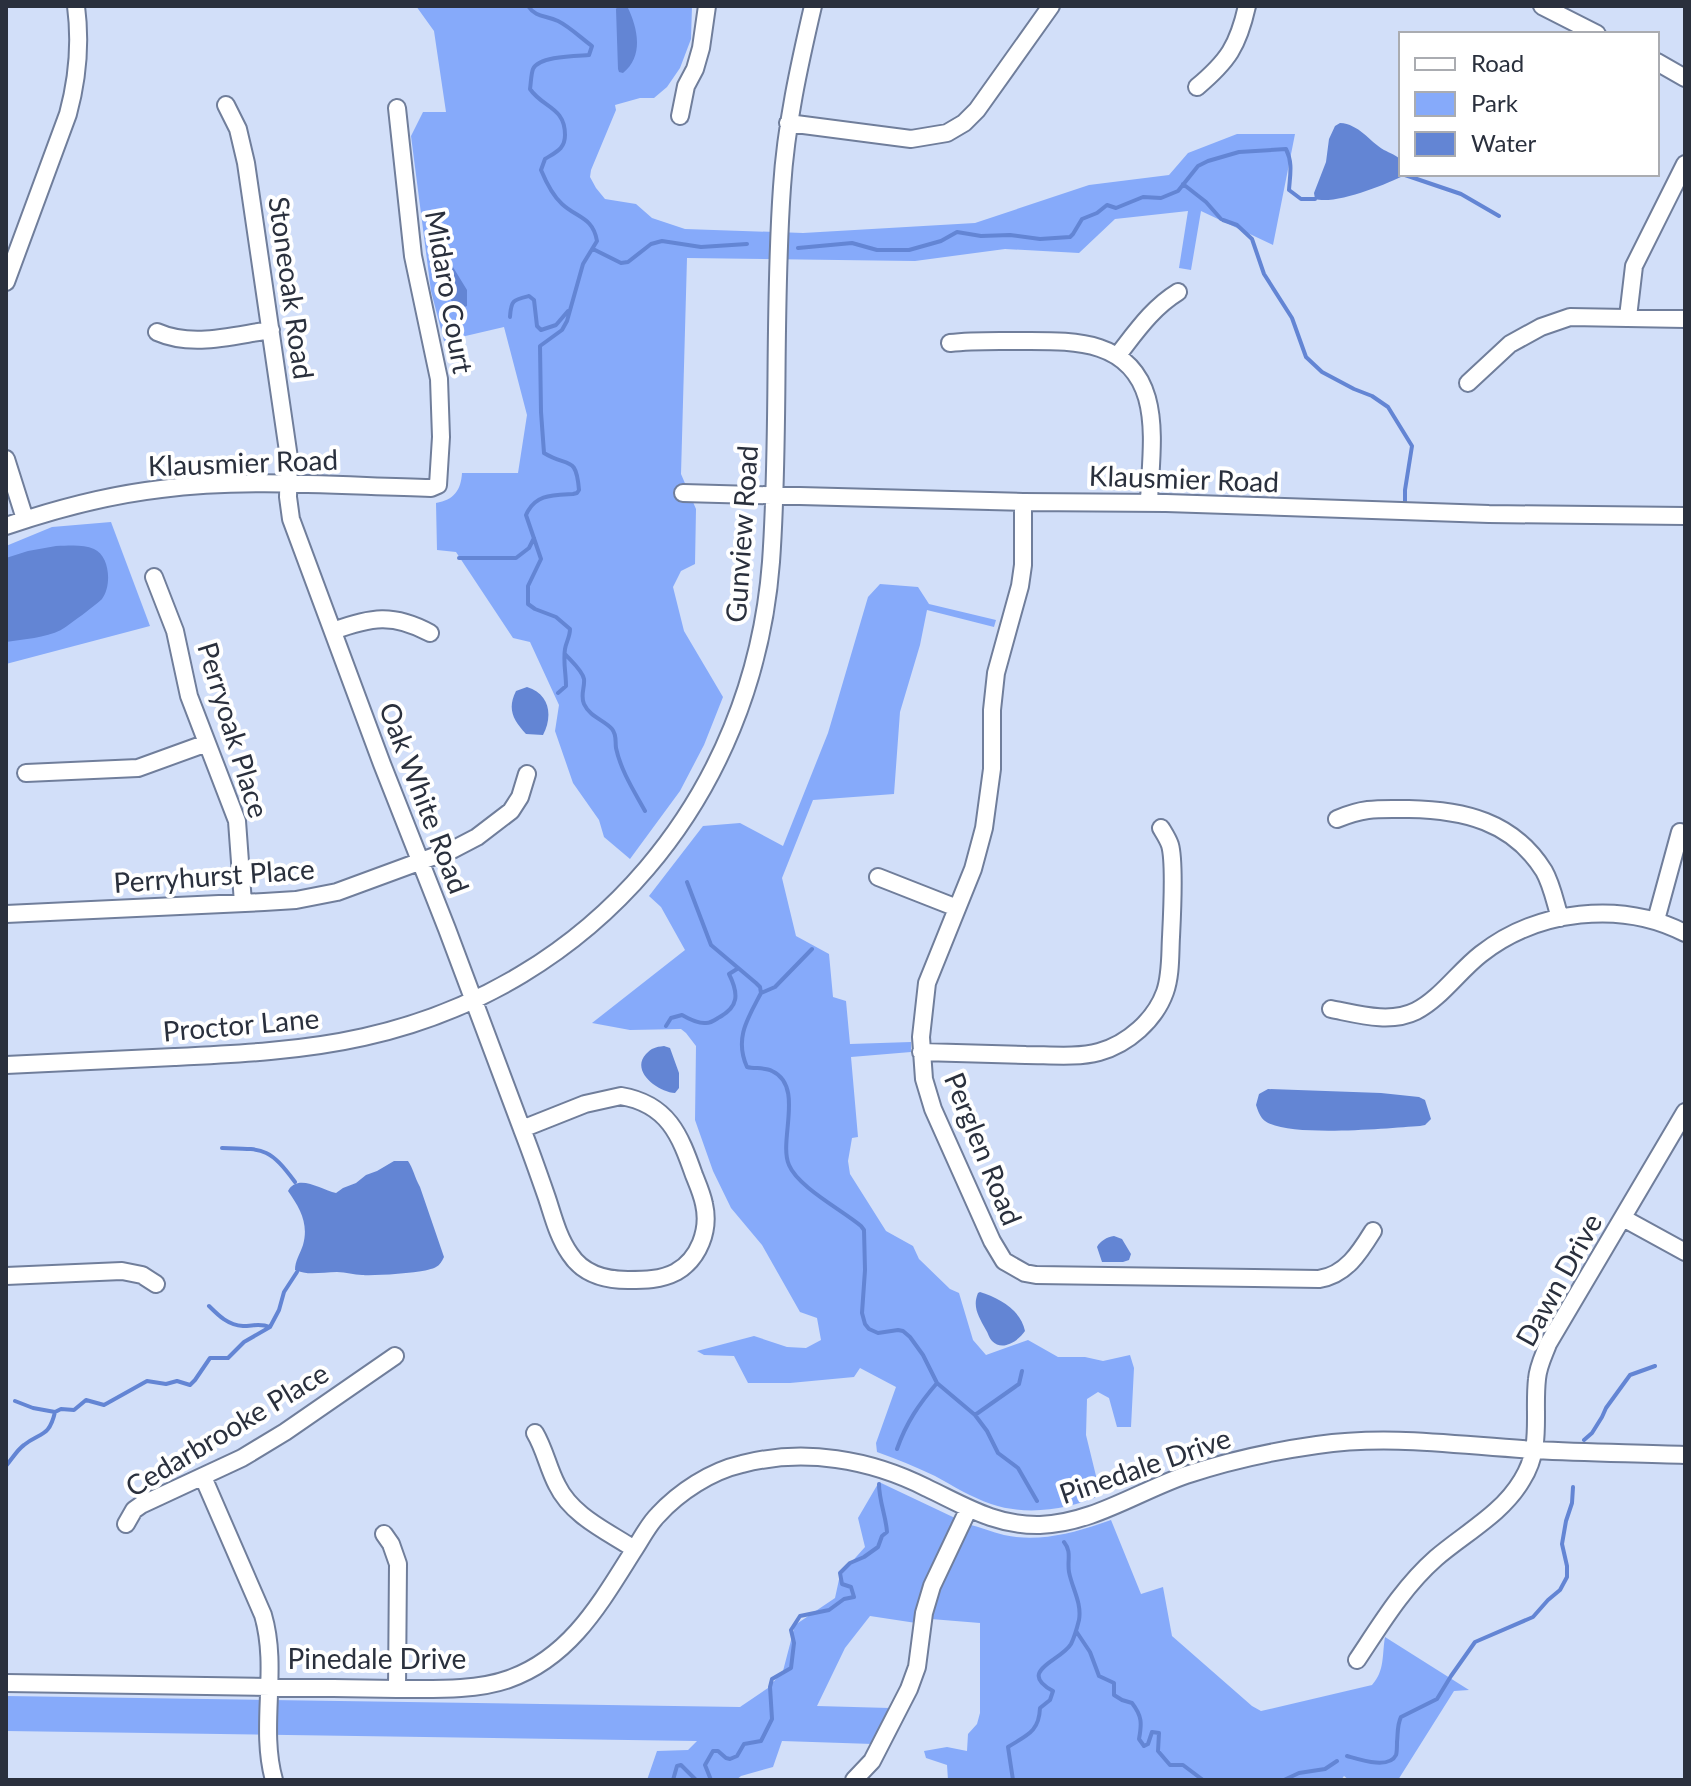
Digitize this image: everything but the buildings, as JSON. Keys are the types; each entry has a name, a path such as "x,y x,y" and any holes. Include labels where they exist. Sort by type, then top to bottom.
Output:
{"street":[{"path":"6,282 68,114 80,49 76,6"},
{"path":"680,116 686,86 701,48 707,6"},
{"name":"Gunview Road","path":"473,1001 537,966 587,928 642,876 672,839 700,794 737,713 767,600 774,496 781,188 788,123 813,6"},
{"path":"788,123 911,139 947,133 964,123 977,110 1051,6"},
{"path":"1197,87 1217,70 1229,54 1237,40 1247,6"},
{"path":"1542,6 1593,32"},
{"path":"1659,63 1685,78"},
{"name":"Stoneoak Road","path":"226,105 242,141 289,458 289,483"},
{"name":"Midaro Court","path":"397,108 413,256 439,379 441,437 438,485"},
{"path":"1628,317 1634,266 1685,164"},
{"path":"1117,356 1150,315 1178,292"},
{"path":"1468,383 1510,344 1541,327 1570,317 1685,319"},
{"path":"157,332 190,340 271,330"},
{"path":"950,343 976,340 1065,341 1091,344 1117,356 1136,374 1150,412 1149,503"},
{"path":"6,459 25,519"},
{"name":"Klausmier Road","path":"6,526 135,492 160,489 289,483 431,488 438,485"},
{"name":"Oak White Road","path":"289,483 291,519 563,1242 583,1269 613,1279 645,1280 676,1272 688,1263 704,1237 704,1204 684,1147 664,1115 636,1098 621,1096 585,1104 522,1129"},
{"name":"Klausmier Road","path":"683,493 1489,514 1685,516"},
{"name":"Perglen Road","path":"1023,502 1020,586 996,673 989,802 973,869 927,983 922,1024 924,1079 938,1122 992,1241 1004,1261 1013,1268 1036,1275 1327,1278 1354,1259 1373,1231"},
{"name":"Perryoak Place","path":"154,577 175,631 185,682 237,821 243,903"},
{"path":"333,631 368,620 387,618 415,625 430,633"},
{"path":"26,773 138,768 207,743"},
{"name":"Perryhurst Place","path":"6,914 296,900 337,892 454,849 477,837 511,811 520,797 527,774"},
{"path":"1337,819 1364,809 1442,810 1480,818 1508,834 1533,857 1548,880 1560,918"},
{"path":"921,1052 1061,1056 1097,1053 1118,1045 1134,1034 1160,1003 1169,971 1172,861 1170,845 1161,828"},
{"path":"1656,920 1680,832"},
{"path":"878,877 957,908"},
{"path":"1331,1009 1390,1017 1416,1011 1492,946 1528,926 1560,918 1615,914 1656,920 1685,933"},
{"name":"Proctor Lane","path":"6,1065 225,1055 328,1045 368,1037 473,1001"},
{"name":"Dawn Drive","path":"1357,1660 1396,1602 1418,1576 1500,1508 1522,1482 1536,1450 1537,1376 1548,1344 1685,1112"},
{"path":"1623,1218 1685,1252"},
{"path":"6,1276 122,1271 142,1275 156,1284"},
{"name":"Cedarbrooke Place","path":"126,1524 141,1505 242,1458 395,1356"},
{"path":"535,1433 547,1456 555,1483 568,1502 634,1549"},
{"name":"Pinedale Drive","path":"6,1683 448,1689 499,1681 546,1661 562,1649 588,1621 658,1515 682,1494 716,1474 761,1460 808,1457 858,1462 890,1471 968,1510 994,1519 1016,1524 1056,1524 1099,1513 1201,1471 1243,1459 1319,1445 1393,1440 1536,1450 1685,1455"},
{"path":"203,1477 265,1623 270,1648 270,1760 274,1780"},
{"path":"854,1780 872,1761 913,1679 929,1594 968,1510"},
{"path":"384,1534 398,1564 397,1689"}],"green space":[{"path":"416,6 692,6 691,39 680,68 667,87 654,98 640,98 615,105 616,110 590,177 605,199 636,204 652,218 685,229 803,233 975,223 1089,185 1169,175 1188,153 1237,134 1295,134 1273,245 1201,211 1191,270 1179,268 1188,211 1115,219 1079,253 1005,249 915,261 687,258 681,474 696,509 695,564 681,571 673,587 684,631 723,697 704,745 680,791 630,859 604,837 599,820 573,783 555,731 559,705 530,642 513,638 456,552 437,550 436,503 455,493 462,473 518,473 527,415 504,327 444,341 431,291 411,136 423,112 446,112 434,31"},
{"path":"111,522 150,626 6,664 6,546 52,527"},
{"path":"880,584 918,587 929,604 996,620 994,627 927,610 900,712 894,794 813,800 782,878 796,936 829,954 833,997 846,1001 850,1044 911,1042 911,1052 851,1057 858,1137 852,1138 848,1161 850,1174 886,1231 913,1246 919,1259 950,1289 959,1293 973,1340 986,1355 1028,1340 1058,1357 1103,1361 1130,1355 1134,1368 1131,1427 1117,1427 1109,1398 1098,1392 1087,1399 1086,1435 1097,1480 1095,1483 1101,1495 1061,1508 1004,1508 877,1452 876,1443 896,1387 860,1368 854,1377 748,1383 734,1356 704,1355 697,1351 754,1336 787,1347 806,1348 821,1340 817,1318 800,1312 762,1245 731,1208 713,1171 695,1120 696,1046 681,1029 630,1030 592,1023 685,950 661,907 649,896 703,826 740,823 783,846 828,733 868,597"},
{"path":"879,1482 955,1518 920,1599 916,1623 870,1616 845,1648 817,1706 890,1708 873,1744 782,1741 773,1767 736,1780 647,1780 657,1751 688,1750 697,1741 6,1731 6,1696 740,1707 768,1688 783,1671 795,1625 835,1598 840,1575 865,1547 858,1518"},
{"path":"1111,1520 1141,1594 1163,1587 1172,1636 1261,1711 1372,1685 1381,1668 1385,1637 1469,1690 1454,1691 1398,1780 1349,1780 1344,1776 1341,1780 948,1780 947,1765 926,1758 924,1751 947,1747 967,1751 968,1734 977,1724 980,1713 980,1623 931,1619 934,1596 967,1524 1004,1535 1032,1538 1072,1532"}],"water":[{"path":"618,6 627,6 637,41 634,58 623,73 618,69"},
{"path":"1347,124 1399,158 1399,176 1403,176 1347,197 1315,199 1314,193 1335,126"},
{"path":"440,254 445,254 467,290 467,306 460,309 446,292 441,276"},
{"path":"56,546 85,546 99,553 108,572 105,593 100,601 61,630 41,637 6,642 6,558"},
{"path":"527,687 541,695 547,706 548,720 543,735 526,734 513,714 512,703 516,691"},
{"path":"664,1046 670,1048 679,1073 679,1088 675,1093 654,1085 641,1067 648,1052"},
{"path":"1268,1089 1419,1097 1425,1100 1431,1119 1420,1126 1363,1130 1316,1131 1277,1126 1263,1119 1256,1105 1259,1094"},
{"path":"394,1161 408,1161 420,1187 444,1257 440,1264 422,1271 378,1275 295,1270 305,1230 300,1210 288,1191 292,1186 304,1183 336,1193"},
{"path":"1114,1236 1122,1239 1131,1254 1129,1260 1102,1262 1097,1247"},
{"path":"980,1292 1002,1301 1014,1311 1025,1331 1019,1338 1006,1345 991,1340 976,1307"}],"waterway":[{"path":"528,6 538,14 562,23 592,46 589,55 542,61 532,71 530,89 557,113 564,126 563,144 545,159 541,170 543,175 558,200 592,227 597,241 583,264 567,321 562,330 540,346 544,453 573,466 579,490 573,494 540,499 526,515 541,559 528,586 528,604 556,617 570,629 564,654 566,686 558,693"},
{"path":"798,248 852,243 877,250 909,250 941,241 957,232 1040,239 1070,237 1082,219 1107,205 1116,208 1143,197 1161,198 1178,191 1198,166 1239,152 1286,149 1290,164 1289,190 1301,199 1315,199"},
{"path":"1408,176 1461,194 1499,216"},
{"path":"1183,184 1221,219"},
{"path":"1223,220 1237,225 1252,239 1264,274 1292,318 1306,357 1322,372 1388,407 1412,446 1405,502"},
{"path":"593,249 621,263 628,262 651,244 662,241 701,247 747,244"},
{"path":"510,317 514,302 529,296 534,300 537,326 541,330 556,325 568,311"},
{"path":"459,558 516,558 529,548 534,538"},
{"path":"565,654 583,676 584,704 614,731 621,765 645,811"},
{"path":"687,882 711,945 756,983 761,993"},
{"path":"812,949 775,987 761,993 742,1037 747,1067 772,1071 782,1078 787,1089 786,1155 794,1173 801,1182 864,1230 862,1313 865,1324 878,1333 898,1330 910,1337 937,1383 975,1415 998,1453 1018,1468 1037,1501"},
{"path":"666,1026 671,1018 682,1015 703,1023 725,1014 735,999 729,974 737,969"},
{"path":"222,1148 264,1152 279,1162 295,1182"},
{"path":"15,1401 55,1412 74,1410 86,1400 104,1405 147,1381 166,1384 177,1381 190,1385 210,1358 228,1358 244,1342 270,1327 284,1292 297,1272"},
{"path":"209,1306 233,1324 270,1327"},
{"path":"1584,1440 1592,1433 1630,1375 1655,1366"},
{"path":"975,1415 1019,1384 1022,1371"},
{"path":"897,1449 914,1414 937,1383"},
{"path":"6,1466 21,1447 47,1430 55,1412"},
{"path":"711,1780 705,1765 713,1751 730,1759 737,1756 744,1744 761,1741 772,1719 772,1679 791,1668 794,1643 791,1630 800,1616 829,1610 844,1599 854,1597 851,1587 842,1584 840,1573 850,1563 878,1547 887,1532 879,1484"},
{"path":"1347,1756 1380,1763 1392,1759 1396,1754 1401,1717 1437,1699 1475,1642 1533,1617 1560,1590 1567,1577 1562,1544 1573,1487"},
{"path":"1013,1780 1008,1747 1031,1732 1037,1723 1040,1708 1050,1700 1053,1691 1043,1684 1039,1678 1040,1672 1071,1644 1079,1620 1079,1608 1069,1572 1068,1549 1064,1542"},
{"path":"1076,1631 1090,1652 1099,1676 1114,1683 1114,1695 1132,1703 1138,1712 1141,1728 1139,1739 1144,1746"},
{"path":"1144,1746 1148,1744 1152,1732 1159,1733 1158,1751 1170,1765 1183,1765 1203,1780"},
{"path":"1284,1780 1299,1773 1325,1769 1337,1761"},
{"path":"673,1780 677,1766 681,1765 696,1780"}]}
